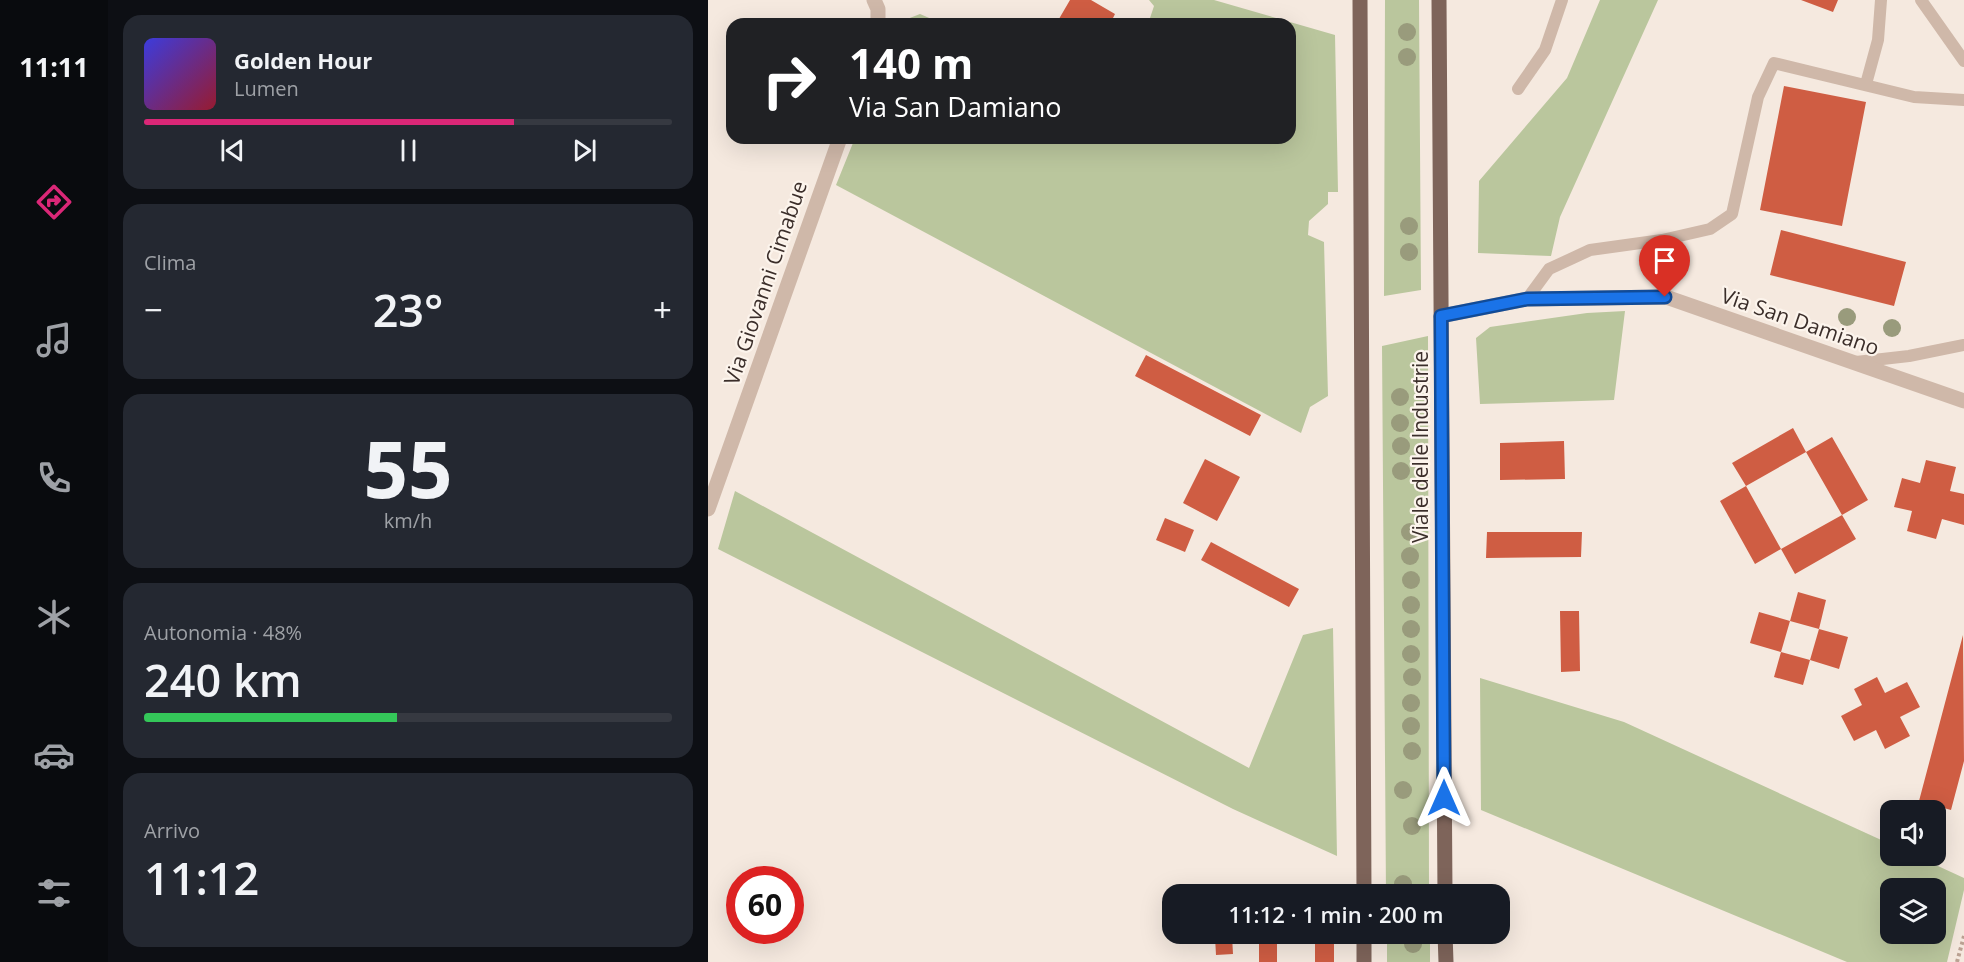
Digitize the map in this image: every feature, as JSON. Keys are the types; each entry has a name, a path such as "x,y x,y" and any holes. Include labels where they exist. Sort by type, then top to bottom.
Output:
{"main road":[{"path":"1360,0 1364,884"},
{"name":"Viale delle Industrie","path":"1439,0 1445,884"},
{"path":"1364,944 1364,962"},
{"path":"1445,944 1446,962"}],"street":[{"path":"874,0 878,9 878,18"},
{"name":"Via Giovanni Cimabue","path":"708,509 838,144"},
{"name":"Via San Damiano","path":"1441,316 1527,299 1665,297 1964,401"}],"lane":[{"path":"1518,89 1545,50 1562,0"},
{"path":"1866,84 1878,40 1881,0"},
{"path":"1921,0 1964,61"},
{"path":"1527,299 1549,269 1590,250 1662,240 1710,229 1732,214 1758,97 1774,63 1914,97 1964,100"},
{"path":"1852,362 1909,356 1964,345"}],"path":[{"path":"1957,962 1964,936"}],"green space":[{"path":"1149,0 1214,0 1276,18 1150,18 1154,6"},
{"path":"1385,0 1419,0 1421,290 1384,296"},
{"path":"1600,0 1658,0 1560,217 1551,256 1478,253 1479,181 1567,78"},
{"path":"920,14 929,18 910,18"},
{"path":"1296,24 1335,35 1338,192 1328,192 1328,204 1309,221 1308,235 1324,242 1328,396 1310,407 1301,433 836,185 853,144 1296,144"},
{"path":"1625,311 1614,400 1480,404 1476,338 1490,327 1587,313"},
{"path":"1428,336 1429,884 1386,884 1382,346"},
{"path":"735,491 1249,768 1303,635 1333,628 1337,856 1233,809 718,549"},
{"path":"1480,678 1624,722 1880,839 1880,866 1938,866 1964,878 1964,890 1947,962 1847,962 1481,810"},
{"path":"1387,944 1430,944 1430,962 1387,962"}],"building":[{"path":"1070,0 1091,0 1115,14 1113,18 1060,18"},
{"path":"1801,0 1838,0 1833,12"},
{"path":"1784,86 1866,102 1842,226 1760,210"},
{"path":"1781,230 1906,262 1894,306 1770,275"},
{"path":"1146,355 1261,415 1250,436 1135,376"},
{"path":"1793,428 1806,452 1746,486 1732,463"},
{"path":"1832,437 1868,500 1842,515 1806,452"},
{"path":"1564,441 1565,479 1500,480 1500,443"},
{"path":"1205,459 1240,477 1217,521 1183,503"},
{"path":"1926,460 1956,467 1950,491 1964,494 1964,525 1942,519 1936,539 1907,531 1912,511 1894,507 1902,478 1920,483"},
{"path":"1746,486 1781,549 1755,564 1720,501"},
{"path":"1842,515 1856,539 1795,574 1781,549"},
{"path":"1165,518 1194,530 1185,552 1156,540"},
{"path":"1487,532 1582,532 1581,557 1486,558"},
{"path":"1211,542 1299,589 1289,607 1201,560"},
{"path":"1798,592 1826,600 1819,629 1790,621"},
{"path":"1560,611 1579,611 1580,671 1561,672"},
{"path":"1759,612 1790,621 1781,652 1750,643"},
{"path":"1819,629 1848,637 1839,669 1810,660"},
{"path":"1963,635 1964,761 1951,810 1946,809 1946,800 1919,800"},
{"path":"1781,652 1810,660 1803,685 1774,677"},
{"path":"1877,677 1885,693 1907,682 1920,707 1900,717 1910,736 1885,749 1876,730 1854,741 1841,716 1862,705 1854,689"},
{"path":"1215,944 1232,944 1233,954 1216,955"},
{"path":"1259,944 1277,944 1277,962 1259,962"},
{"path":"1315,944 1334,944 1334,962 1315,962"}],"route":[{"path":"1444,798 1441,316 1527,299 1665,297"}]}
